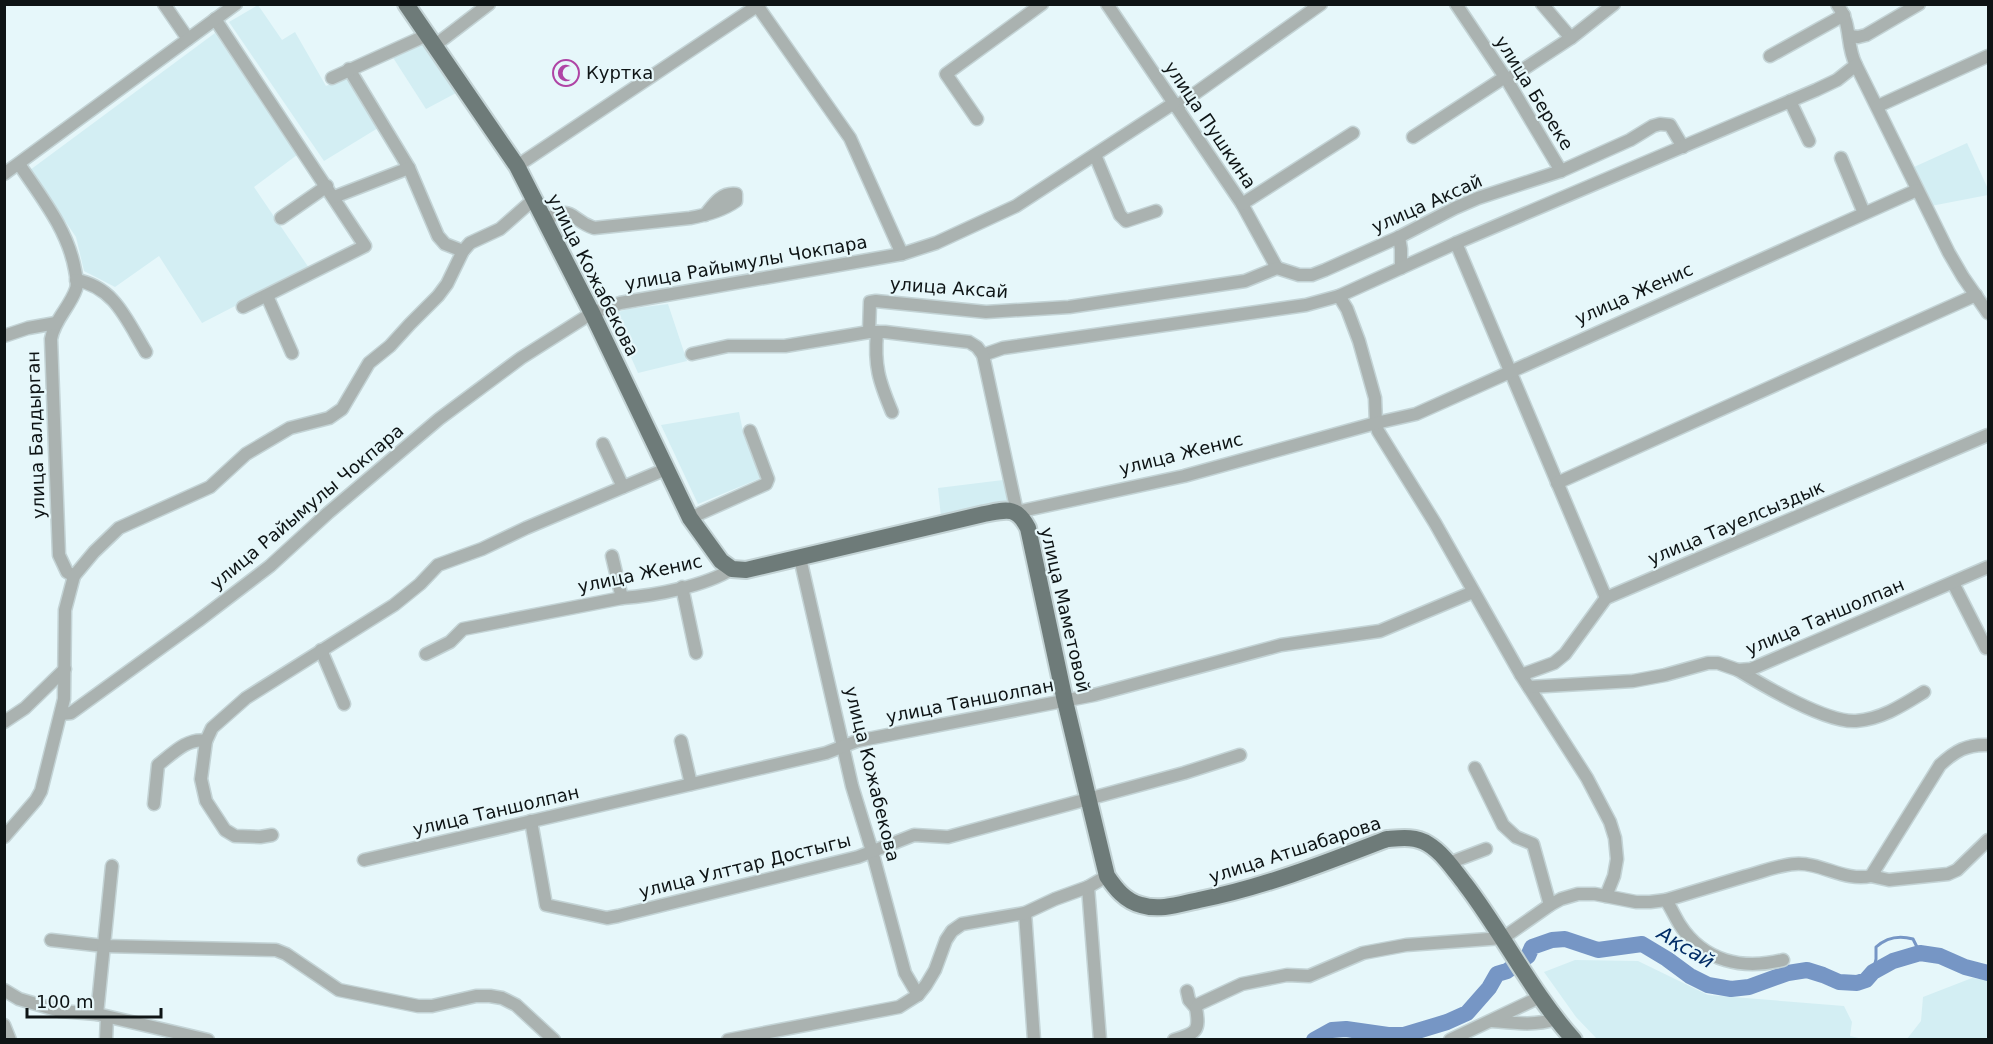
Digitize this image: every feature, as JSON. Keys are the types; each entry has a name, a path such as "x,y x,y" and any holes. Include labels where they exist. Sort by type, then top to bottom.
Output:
{"main road":[{"name":"улица Кожабекова","path":"406,4 517,166 592,314 690,518 721,561 732,569"},
{"name":"улица Женис","path":"732,569 746,570 984,514 1005,510 1017,512"},
{"name":"улица Маметовой","path":"1017,512 1028,528 1065,701 1107,876"},
{"name":"улица Атшабарова","path":"1107,876 1116,889 1139,905 1155,908 1173,906 1221,896 1273,881 1387,839 1416,839 1429,844 1449,864 1503,938 1540,997 1574,1040"}],"street":[{"path":"164,4 188,39"},
{"path":"4,174 236,4"},
{"path":"332,78 349,69 431,41 489,4"},
{"path":"977,119 946,74 1042,4"},
{"name":"улица Пушкина","path":"1107,4 1242,204 1277,268"},
{"name":"улица Райымулы Чокпара","path":"61,714 71,713 270,566 328,513 439,419 521,358 592,314 620,303 902,254 936,243 1017,206 1175,105 1321,4"},
{"name":"улица Береке","path":"1456,4 1506,78 1561,171"},
{"path":"1542,4 1571,38"},
{"path":"1413,137 1571,38 1614,4"},
{"path":"1849,36 1866,35 1919,4"},
{"path":"517,166 758,5 850,138 902,254"},
{"path":"1770,56 1841,10 1849,36 1851,55 1949,253 1989,313"},
{"path":"215,19 365,246 243,307"},
{"path":"1878,106 1989,56"},
{"path":"692,354 728,346 785,346 873,332 969,342 983,355 1003,348 1294,306 1339,296 1456,243 1837,80 1856,65"},
{"path":"349,69 409,168 438,236 445,244 463,251"},
{"path":"1790,101 1809,141"},
{"name":"улица Аксай","path":"873,332 870,302 876,301 986,312 1069,307 1245,281 1277,268 1299,275 1312,274 1399,237 1455,207 1561,171 1660,124 1670,125 1683,147"},
{"path":"1242,204 1353,133"},
{"path":"1095,155 1120,215 1126,221 1156,211"},
{"path":"1840,158 1864,213"},
{"path":"19,164 62,230 72,257 76,280 101,288 113,300 146,352"},
{"path":"334,197 409,168"},
{"path":"281,218 327,186"},
{"name":"улица Женис","path":"1017,512 1184,476 1416,414 1917,190"},
{"path":"4,837 41,792 64,699 64,610 74,576 94,552 119,528 210,487 246,454 290,428 329,418 342,409 369,363 390,346 438,296 447,284 463,251 470,243 500,229 534,199"},
{"path":"544,220 566,212 594,228 705,215"},
{"path":"1399,237 1401,268"},
{"path":"1456,243 1606,598 1565,654 1554,663 1521,675"},
{"name":"улица Балдырган","path":"74,576 67,572 59,555 51,339 52,329 76,289 76,280"},
{"path":"267,296 292,353"},
{"path":"1339,296 1347,309 1359,341 1375,398 1378,431 1435,523 1521,675 1587,778 1610,822 1615,838 1617,860 1614,876 1606,896"},
{"path":"1557,483 1976,296"},
{"path":"4,336 28,328 56,323"},
{"path":"873,332 876,368 892,412"},
{"name":"улица Маметовой","path":"983,355 1017,512"},
{"path":"690,518 766,484 768,479 750,431"},
{"name":"улица Тауелсыздык","path":"1606,598 1989,435"},
{"path":"603,444 623,487"},
{"path":"272,835 235,836 225,830 206,801 201,779 206,741 212,728 246,698 394,604 420,585 438,565 482,549 666,469"},
{"path":"612,556 622,598"},
{"name":"улица Кожабекова","path":"800,558 852,786 905,973 918,995"},
{"name":"улица Таншолпан","path":"1529,687 1633,681 1708,663 1718,663 1738,670 1751,669 1989,567"},
{"name":"улица Женис","path":"426,654 450,642 463,629 622,598 645,597 719,577 732,569"},
{"path":"1953,583 1986,648"},
{"path":"682,587 696,652"},
{"name":"улица Таншолпан","path":"364,860 826,753 857,741 1094,695 1281,645 1380,631 1473,592"},
{"path":"321,651 344,704"},
{"path":"4,722 26,708 65,669"},
{"path":"1738,670 1769,689 1833,718 1845,720 1856,721 1884,715 1924,692"},
{"path":"154,804 158,765 189,742 198,739 206,741"},
{"path":"681,741 691,784"},
{"path":"1871,876 1940,765 1963,747 1977,744 1989,745"},
{"name":"улица Улттар Достыгы","path":"531,821 546,905 607,918 858,857 914,835 948,837 1240,755"},
{"path":"1475,768 1503,825 1516,837 1533,843 1550,905"},
{"path":"1196,1008 1204,1000 1242,984 1287,975 1309,976 1363,953 1406,945 1503,938 1550,905 1578,894 1606,896 1636,902 1666,900 1796,864 1814,865 1851,877 1871,876 1889,880 1948,874 1957,870 1989,840"},
{"path":"1449,864 1486,849"},
{"path":"106,1040 102,1016 104,946 112,866"},
{"path":"728,1040 899,1007 918,995 934,970 945,940 962,924 1025,913 1088,887 1107,876"},
{"path":"1088,887 1100,1040"},
{"path":"1666,900 1680,925 1697,945 1714,956 1746,964 1762,965 1783,960"},
{"path":"1025,913 1034,1040"},
{"path":"51,940 104,946 276,950 286,954 339,990 418,1006 432,1006 476,996 502,998 516,1005 554,1040"},
{"path":"4,990 19,999 60,1011 102,1016 208,1040"},
{"path":"1174,1040 1195,1031 1198,1024 1196,1008 1189,1000 1188,991"},
{"path":"1450,1040 1540,997"},
{"path":"1490,1020 1526,1025 1556,1019"},
{"path":"4,1026 10,1040"}],"shaded area":[{"path":"258,5 282,40 295,32 326,86 347,76 378,128 324,161 229,22"},
{"path":"215,33 297,155 254,187 309,268 202,323 159,256 115,287 84,271 76,237 30,170"},
{"path":"422,44 456,93 426,109 392,56"},
{"path":"1967,143 1988,189 1988,195 1931,206 1914,167"},
{"path":"668,304 687,361 638,373 612,314 628,309"},
{"path":"739,412 744,436 761,478 698,504 661,425"},
{"path":"1003,480 1008,501 941,517 938,488"},
{"path":"1575,960 1638,961 1708,995 1844,1006 1852,1022 1850,1036 1863,1039 1597,1039 1576,1017 1544,972"},
{"path":"1972,978 1988,980 1988,1039 1907,1039 1921,1021 1923,997"}],"waterway":[{"path":"1873,972 1876,947 1889,939 1898,937 1913,939 1920,953"},
{"name":"Ақсай","path":"1314,1040 1332,1030 1346,1029 1404,1035 1447,1022 1467,1013 1489,988 1497,974 1507,971 1528,956 1532,947 1552,940 1565,939 1598,950 1642,944 1690,976 1708,985 1731,989 1749,987 1788,973 1807,970 1839,982 1857,983 1866,980 1873,972 1893,961 1920,953 1940,956 1965,967 1988,973"}],"place":[{"name":"Куртка","path":"566,73"}]}
